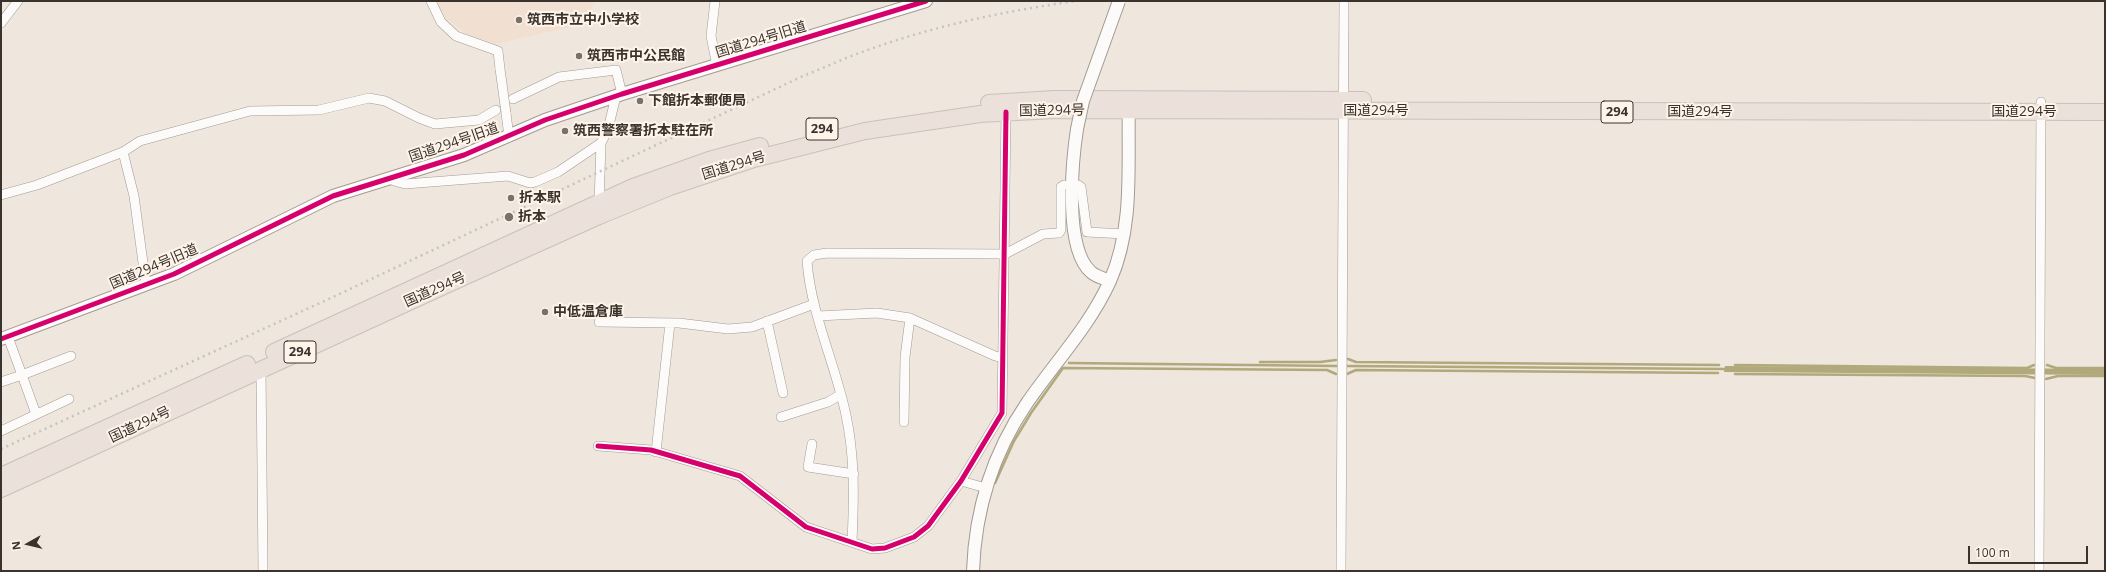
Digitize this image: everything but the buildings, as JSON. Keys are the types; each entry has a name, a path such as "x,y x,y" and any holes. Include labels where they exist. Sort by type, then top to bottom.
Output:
{"highway":[{"name":"国道294号","path":"1,489 261,369 599,209 664,175 709,160 792,137 863,120 935,109 1006,101 1344,106 2042,107 2105,112"},
{"name":"国道294号","path":"2042,107 2105,101"},
{"name":"国道294号","path":"1,476 599,209 795,147 901,124 1006,112 1129,104"}],"street":[{"path":"1,23 18,1"},
{"path":"431,1 441,22 456,36 498,51 509,137"},
{"path":"715,1 711,36 718,66"},
{"name":"国道294号旧道","path":"4,338 146,286 174,274 314,204 353,189 464,155 509,137 545,120 619,95 718,66 926,1"},
{"path":"1110,280 1090,272 1077,251 1074,238 1073,168 1077,130 1083,102 1119,1"},
{"path":"1341,571 1344,1"},
{"path":"513,99 559,77 616,70 619,95 608,128 601,143 599,209"},
{"path":"1,195 37,185 123,152 140,141 250,111 319,110 369,98 385,101 419,118 435,124 479,120 496,110"},
{"path":"973,571 976,537 986,488 1000,450 1019,415 1089,321 1110,280 1125,234 1129,104"},
{"path":"2039,571 2042,107"},
{"path":"598,446 656,452 740,476 806,527 872,549 885,548 914,537 928,526 960,481 1002,413 1006,112"},
{"path":"390,178 394,181 405,184 508,176 530,183 563,170 601,143"},
{"path":"123,152 134,196 146,286"},
{"path":"852,542 854,474 846,414 814,304 806,261 814,255 827,254 1005,254 1043,234 1059,232 1061,230 1061,187 1064,185"},
{"path":"1078,185 1081,187 1087,232 1125,234"},
{"path":"599,322 670,323 728,330 752,327 814,304"},
{"path":"818,316 877,313 910,318 995,356 1003,358"},
{"path":"904,422 905,357 910,318"},
{"path":"767,321 783,393"},
{"path":"656,452 670,323"},
{"path":"4,338 22,375 36,414"},
{"path":"1,382 71,356"},
{"path":"261,369 263,571"},
{"path":"781,416 828,402 840,395"},
{"path":"1,431 69,399"},
{"path":"812,444 808,467 854,474"},
{"path":"960,481 986,488"}],"shaded area":[{"name":"筑西市立中小学校","path":"437,1 594,1 588,23 496,44 468,35 444,17"},
{"path":"1725,366 2105,369 2105,375 1724,372"}],"waterway":[{"path":"1348,359 1356,362 1719,365"},
{"path":"1260,362 1320,362 1336,360"},
{"path":"1069,363 1338,366"},
{"path":"1735,365 2027,368 2034,365"},
{"path":"2047,365 2056,368 2105,368"},
{"path":"1345,366 1725,369"},
{"path":"995,483 1014,441 1031,413 1063,368 1327,370 1336,374"},
{"path":"1347,374 1356,370 1718,373"},
{"path":"1735,374 2025,376 2035,378"},
{"path":"2046,379 2058,376 2105,376"}],"railway":[{"path":"1,449 333,297 803,76 865,51 917,34 969,20 1076,1"}],"cycle path":[{"path":"1,339 174,274 333,196 464,155 545,120 622,94 926,1"},
{"path":"598,446 651,450 740,476 806,527 872,549 885,548 914,537 928,526 961,481 1002,413 1006,112"}],"place":[{"name":"筑西市立中小学校","path":"519,20"},
{"name":"筑西市中公民館","path":"579,56"},
{"name":"下館折本郵便局","path":"640,101"},
{"name":"筑西警察署折本駐在所","path":"565,131"},
{"name":"折本駅","path":"511,198"},
{"name":"折本","path":"509,217"},
{"name":"中低温倉庫","path":"545,312"}]}
